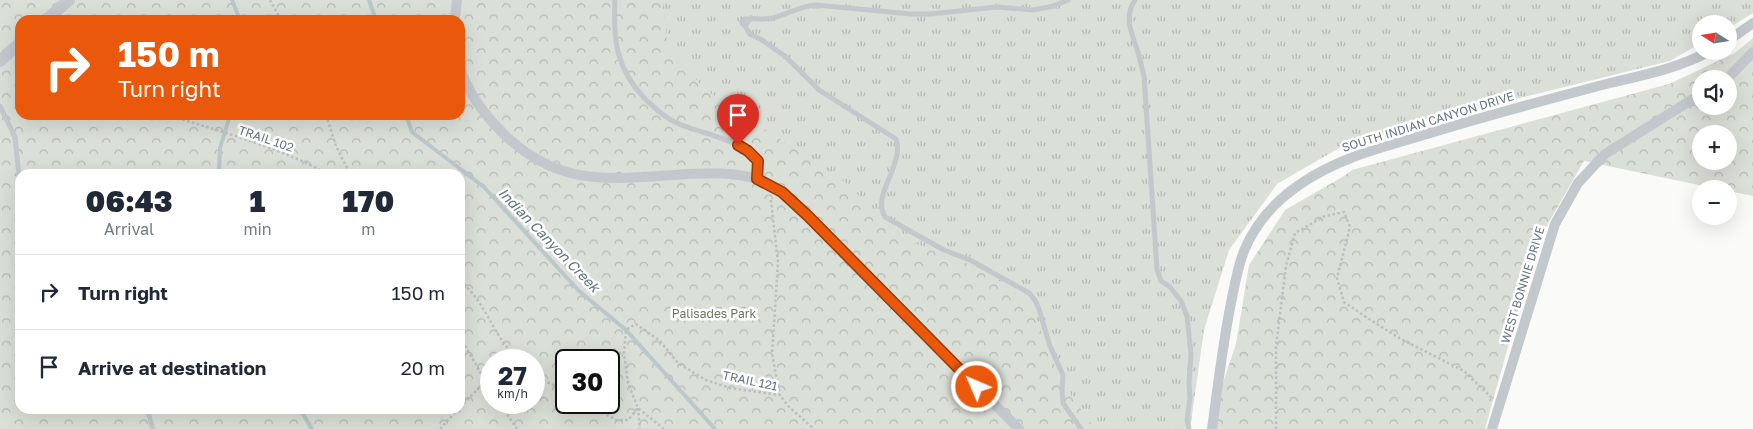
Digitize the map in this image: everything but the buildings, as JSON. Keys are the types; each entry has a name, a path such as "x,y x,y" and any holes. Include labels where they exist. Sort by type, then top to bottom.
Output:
{"street":[{"path":"52,15 69,0"},
{"path":"456,15 457,0"},
{"path":"1738,34 1753,23"},
{"path":"0,61 15,48"},
{"path":"1736,70 1753,52"},
{"name":"SOUTH INDIAN CANYON DRIVE","path":"1212,429 1227,320 1243,252 1263,217 1287,193 1302,182 1331,166 1359,155 1473,120 1659,71 1692,60"},
{"path":"465,80 480,107 497,128 514,144 538,161 564,172 605,178 726,173 757,179 782,192 1019,429"},
{"name":"WEST BONNIE DRIVE","path":"1492,429 1555,224 1578,183 1605,154 1692,100"}],"lane":[{"path":"615,0 614,28 619,58 632,85 658,112 679,124 728,140 748,151 758,161 757,179"},
{"path":"1068,0 1054,6 1033,10 997,7 930,14 804,5 772,18 744,19 742,23 750,34 786,57 819,90 896,139 898,145 896,156 881,201 881,211 885,217 944,250 970,260 994,273 1029,293 1035,300 1050,346 1063,375 1063,403 1081,429"},
{"path":"1135,0 1129,16 1130,31 1140,57 1144,76 1157,269 1162,282 1170,287 1181,301 1187,316 1191,354 1190,398 1187,420 1189,429"},
{"path":"0,106 15,137 18,169"},
{"path":"148,414 153,429"}],"path":[{"path":"270,0 278,15"},
{"name":"TRAIL 102","path":"183,120 275,150 319,169"},
{"path":"328,120 336,146 348,169"},
{"path":"771,186 772,220 778,263 772,354 780,395"},
{"path":"1276,429 1276,346 1286,266 1295,233 1325,216 1344,212 1350,227 1337,278 1344,302 1401,339 1464,371 1500,404"},
{"path":"465,284 507,349"},
{"name":"TRAIL 121","path":"664,429 638,408 628,383 624,353 626,330 636,324 660,340 678,363 706,380 730,388 780,395 788,406 814,429"},
{"path":"465,346 480,373"},
{"path":"465,402 480,387"},
{"path":"606,414 616,420 628,420 638,408"},
{"path":"638,408 640,429"},
{"path":"440,429 454,414"},
{"path":"507,414 517,429"}],"green space":[{"name":"Palisades Park","path":"0,0 662,0 668,43 703,88 849,185 897,236 986,271 1030,304 1061,381 1095,429 0,429"},
{"path":"462,0 1753,0 1753,13 1738,22 1738,15 1692,15 1692,48 1670,61 1346,144 1277,184 1229,250 1204,330 1190,429 1034,429"},
{"path":"1753,38 1753,196 1737,193 1737,180 1692,180 1692,184 1584,161 1537,243 1485,429 1207,429 1236,344 1249,265 1285,210 1352,170 1669,84 1692,73 1692,115 1737,115 1737,70 1699,70 1720,60 1738,60 1738,50"}],"waterway":[{"path":"232,0 238,15"},
{"name":"Indian Canyon Creek","path":"369,0 374,15"},
{"path":"219,169 220,148 228,120"},
{"name":"Indian Canyon Creek","path":"408,120 412,132 460,169"},
{"name":"Indian Canyon Creek","path":"465,172 484,187 579,291 626,330 715,429"},
{"path":"303,414 312,429"}],"route":[{"path":"738,145 748,151 758,161 757,179 782,192 808,216 977,387"}]}
